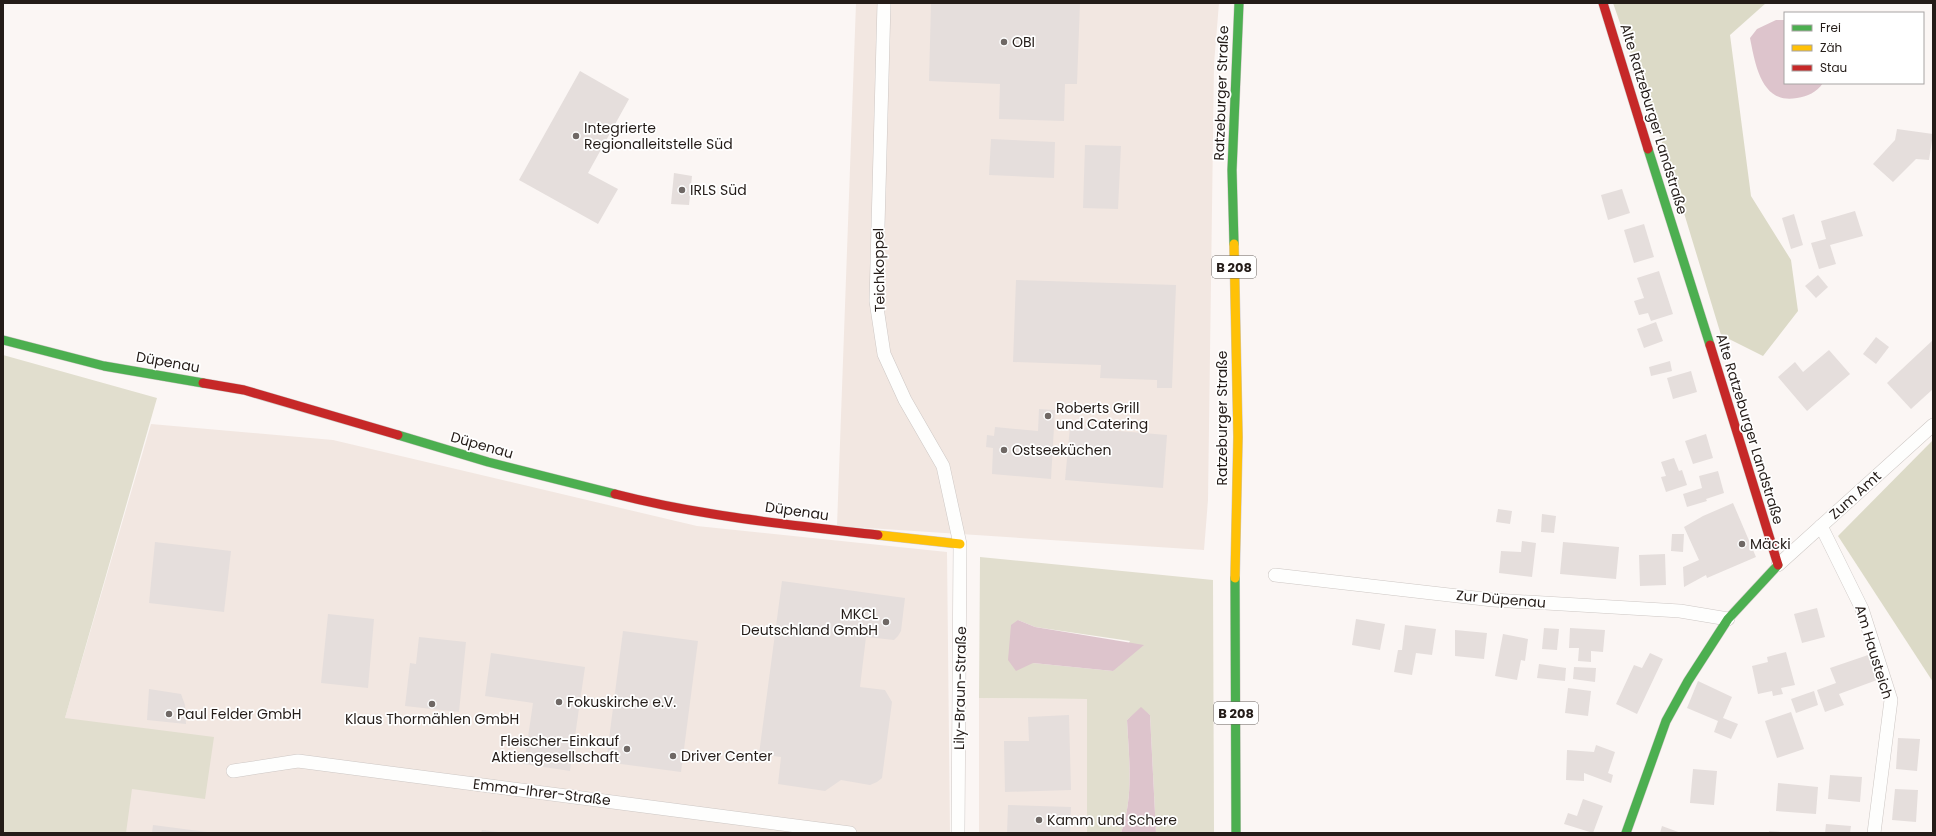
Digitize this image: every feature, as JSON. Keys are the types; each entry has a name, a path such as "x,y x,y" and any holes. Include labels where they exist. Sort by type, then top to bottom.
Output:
{"street":[{"name":"Teichkoppel","path":"884,3 876,300 884,354 904,400 943,466 960,544"},
{"name":"Ratzeburger Straße","path":"1236,833 1235,531 1238,437 1232,170 1239,3"},
{"name":"Alte Ratzeburger Landstraße","path":"1603,3 1778,565"},
{"name":"Düpenau","path":"3,340 104,366 244,390 488,462 657,505 807,527 960,544"},
{"name":"Zum Amt","path":"1778,565 1933,425"},
{"name":"Am Hausteich","path":"1821,526 1862,609 1891,700 1874,833"},
{"name":"Lily-Braun-Straße","path":"958,833 960,544"},
{"path":"1626,833 1666,721 1688,681 1728,619 1778,565"},
{"name":"Zur Düpenau","path":"1275,575 1493,600 1680,611 1728,619"},
{"name":"Emma-Ihrer-Straße","path":"233,770 298,761 850,833"}],"shaded area":[{"path":"856,3 1219,3 1214,64 1208,500 1204,550 837,526"},
{"path":"1613,3 1766,3 1730,35 1751,196 1791,260 1798,311 1763,356 1721,335 1667,157"},
{"path":"1776,20 1784,20 1784,84 1822,84 1815,92 1797,98 1785,98 1775,95 1768,89 1762,80 1754,59 1750,38 1757,29"},
{"path":"3,355 157,398 65,718 214,737 205,799 132,789 126,833 3,833"},
{"path":"151,424 333,440 697,526 947,552 950,833 27,833 65,718"},
{"path":"1933,440 1933,682 1838,536"},
{"path":"980,557 1213,580 1214,833 1156,833 1150,715 1141,708 1127,720 1130,777 1128,806 1121,833 1087,833 1087,699 979,698","holes":["1018,620 1035,627 1130,641 1113,671 1033,663"]},
{"path":"1018,620 1035,627 1144,645 1113,671 1033,663 1016,671 1008,660 1011,625"},
{"path":"979,698 1087,699 1087,833 979,833"},
{"path":"1141,707 1150,715 1156,833 1121,833 1128,806 1130,777 1127,720"}],"building":[{"name":"OBI","path":"931,3 1080,3 1077,84 1065,84 1064,121 999,119 1000,84 929,81"},
{"name":"Integrierte Regionalleitstelle Süd","path":"580,71 629,99 588,173 618,189 598,224 519,180"},
{"path":"1897,129 1933,134 1929,160 1916,159 1893,182 1873,164 1895,140"},
{"path":"991,139 1055,142 1054,178 989,175"},
{"path":"1085,145 1121,146 1118,209 1083,208"},
{"name":"IRLS Süd","path":"674,173 692,176 689,205 671,204"},
{"path":"1622,189 1630,213 1608,220 1601,195"},
{"path":"1855,211 1863,236 1830,245 1836,264 1819,269 1811,243 1826,239 1821,221"},
{"path":"1794,214 1803,245 1791,249 1782,218"},
{"path":"1644,224 1654,257 1634,263 1624,230"},
{"path":"1659,271 1673,314 1651,321 1648,313 1639,315 1634,301 1644,298 1637,278"},
{"path":"1818,275 1828,287 1816,298 1805,286"},
{"path":"1016,280 1176,285 1172,388 1157,388 1157,380 1100,378 1101,365 1013,362"},
{"path":"1656,322 1663,341 1644,348 1637,329"},
{"path":"1876,337 1889,347 1876,364 1863,354"},
{"path":"1933,340 1933,389 1911,409 1887,383"},
{"path":"1829,350 1850,374 1807,411 1778,377 1795,362 1803,372"},
{"path":"1670,361 1672,371 1651,376 1649,367"},
{"path":"1691,371 1697,392 1673,399 1667,378"},
{"path":"1039,409 1055,410 1051,479 992,474 993,448 986,447 987,435 994,436 995,427 1038,431"},
{"path":"1070,427 1167,435 1163,488 1065,480"},
{"path":"1706,434 1713,458 1693,464 1685,441"},
{"path":"1674,458 1679,471 1682,470 1687,485 1666,492 1661,477 1666,476 1661,462"},
{"path":"1718,471 1724,493 1706,499 1707,501 1687,507 1683,494 1702,488 1699,476"},
{"path":"1733,503 1756,557 1707,578 1706,575 1684,587 1683,567 1699,560 1684,527 1703,516"},
{"path":"1498,509 1512,511 1510,524 1496,522"},
{"path":"1542,514 1556,516 1554,533 1541,532"},
{"path":"1672,534 1684,534 1683,552 1671,551"},
{"path":"1522,541 1536,543 1532,577 1499,573 1501,551 1521,552"},
{"path":"155,542 231,551 224,612 149,603"},
{"path":"1563,542 1619,547 1616,579 1560,574"},
{"path":"1665,554 1666,585 1640,586 1639,555"},
{"path":"782,581 905,598 901,631 894,640 866,637 860,687 885,690 892,702 882,778 877,782 870,785 841,780 825,791 778,784 781,757 759,754"},
{"path":"1817,608 1825,637 1802,643 1794,614"},
{"path":"328,614 374,619 368,688 321,683"},
{"path":"1356,619 1385,624 1380,650 1352,645"},
{"path":"1405,625 1436,629 1432,655 1416,653 1412,675 1394,672 1398,650 1402,650"},
{"path":"1544,628 1559,629 1557,650 1542,649"},
{"path":"1570,628 1605,630 1603,652 1591,651 1591,662 1578,661 1579,648 1569,648"},
{"path":"1455,630 1487,633 1484,659 1455,656"},
{"path":"623,631 698,641 681,772 606,762"},
{"path":"1503,634 1528,639 1525,661 1521,660 1517,680 1495,676"},
{"path":"419,637 466,642 459,712 405,706 410,663 416,664"},
{"path":"1786,652 1795,685 1781,688 1783,694 1773,696 1772,691 1758,694 1752,666 1768,662 1767,657"},
{"path":"491,653 585,667 570,771 524,764 533,703 485,696"},
{"path":"1650,653 1663,659 1637,714 1616,704 1634,665 1642,668"},
{"path":"1868,655 1877,680 1839,694 1844,705 1825,712 1817,690 1836,683 1830,668"},
{"path":"1539,664 1566,668 1565,681 1537,678"},
{"path":"1574,667 1596,668 1595,682 1573,679"},
{"path":"1698,681 1732,697 1723,718 1738,724 1731,739 1714,732 1718,721 1687,708"},
{"path":"1568,688 1591,691 1588,716 1565,713"},
{"path":"149,689 181,694 185,705 186,724 147,720"},
{"path":"1814,691 1818,705 1796,713 1791,699"},
{"path":"1791,712 1804,749 1777,758 1765,721"},
{"path":"1069,715 1071,790 1005,792 1004,741 1029,741 1028,717"},
{"path":"1898,738 1920,739 1917,771 1896,769"},
{"path":"1596,745 1615,752 1608,773 1613,775 1611,783 1584,773 1584,781 1566,780 1567,750 1594,752"},
{"path":"1693,769 1717,771 1714,805 1690,803"},
{"path":"1830,775 1862,777 1860,802 1828,799"},
{"path":"1778,783 1818,787 1816,814 1776,811"},
{"path":"1895,789 1918,790 1916,822 1892,820"},
{"path":"1583,799 1603,806 1593,833 1564,824 1568,813 1577,816"},
{"name":"Kamm und Schere","path":"1008,805 1071,807 1070,833 1007,833"},
{"path":"1826,824 1851,826 1850,833 1825,833"},
{"path":"153,825 207,832 207,833 152,833"},
{"path":"1662,826 1681,833 1660,833"},
{"path":"482,830 498,832 498,833 481,833"},
{"path":"1769,831 1782,832 1782,833 1769,833"}],"traffic: fast":[{"path":"1234,244 1232,170 1239,3"},
{"path":"1648,149 1710,345"},
{"path":"3,340 104,366 203,383"},
{"path":"398,435 488,462 615,494"},
{"path":"1626,833 1666,721 1688,681 1728,619 1778,565"},
{"path":"1235,578 1236,833"}],"traffic: slow":[{"path":"1234,244 1238,437 1235,578"},
{"path":"878,535 960,544"}],"traffic: jam":[{"path":"1603,3 1648,149"},
{"path":"1710,345 1778,565"},
{"path":"203,383 244,390 398,435"},
{"path":"615,494 647,502 713,514 878,535"}],"place":[{"name":"OBI","path":"1004,42"},
{"name":"Integrierte Regionalleitstelle Süd","path":"576,136"},
{"name":"IRLS Süd","path":"682,190"},
{"name":"Roberts Grill und Catering","path":"1048,416"},
{"name":"Ostseeküchen","path":"1004,450"},
{"name":"Mäcki","path":"1742,544"},
{"name":"MKCL Deutschland GmbH","path":"886,622"},
{"name":"Fokuskirche e.V.","path":"559,702"},
{"name":"Klaus Thormählen GmbH","path":"432,704"},
{"name":"Paul Felder GmbH","path":"169,714"},
{"name":"Fleischer-Einkauf Aktiengesellschaft","path":"627,749"},
{"name":"Driver Center","path":"673,756"},
{"name":"Kamm und Schere","path":"1039,820"}]}
